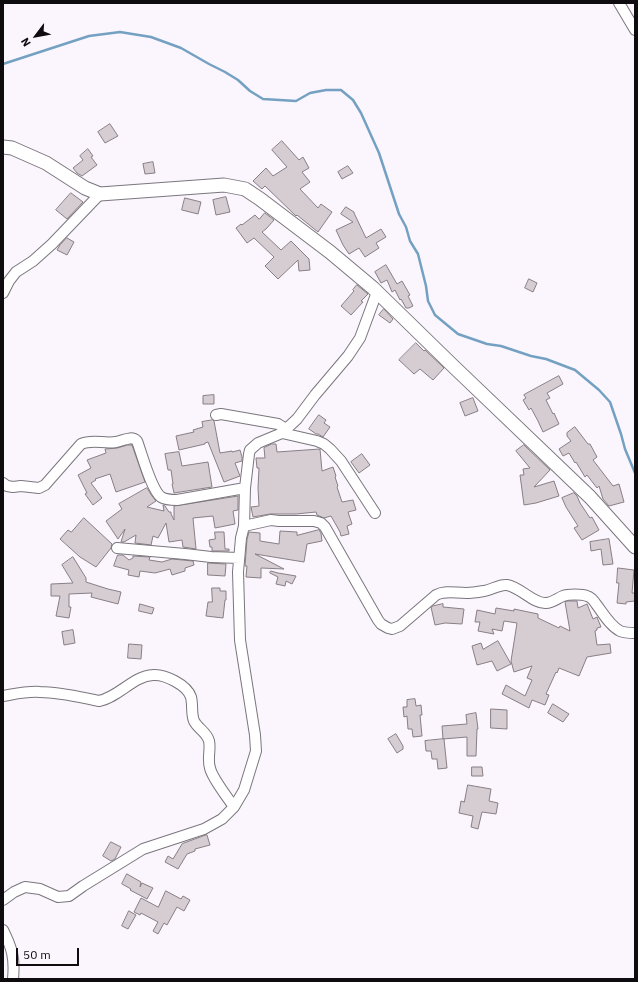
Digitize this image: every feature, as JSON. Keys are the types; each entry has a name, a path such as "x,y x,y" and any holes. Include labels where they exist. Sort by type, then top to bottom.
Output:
{"street":[{"path":"619,3 635,30"},
{"path":"3,147 12,148 46,163 85,188 100,194 224,185 245,189 330,252 377,292 590,497 635,547"},
{"path":"3,293 9,281 16,272 33,261 52,244 100,194"},
{"path":"3,900 14,892 25,887 40,889 58,897 69,896 143,849 204,829 222,819 234,807 244,790 256,751 255,735 240,640 238,572 241,538 244,526 245,488 250,450 258,443 284,431 297,419 348,356 360,338 377,292"},
{"path":"216,415 221,414 278,424 284,431 324,444 341,461 375,513"},
{"path":"3,483 9,487 41,487 45,485 81,444 85,442 115,442 135,438 153,486 158,494 163,498 177,500 245,488"},
{"path":"244,526 271,520 314,521 321,524 325,527 378,620 381,624 388,628 392,629 400,626 440,593 477,592 486,591 497,586 508,586 536,600 546,603 568,595 590,596 617,629 621,632 635,633"},
{"path":"118,548 211,557 239,558"},
{"path":"3,696 24,692 40,692 104,700 145,676 158,675 171,679 181,685 190,694 194,722 208,738 210,768 213,776 234,807"},
{"path":"3,930 12,951 14,965 13,979"}],"building":[{"path":"110,124 118,136 105,143 98,132"},
{"path":"282,141 299,160 303,157 309,168 302,172 310,182 300,189 318,208 321,204 332,212 318,232 297,215 296,216 265,186 262,189 253,181 266,168 273,176 287,167 272,150"},
{"path":"88,149 93,156 91,157 97,165 82,176 73,168 83,160 80,156"},
{"path":"153,162 155,173 145,174 143,164"},
{"path":"348,166 353,173 342,179 338,172"},
{"path":"71,193 83,202 67,219 56,210"},
{"path":"226,197 230,212 216,215 213,200"},
{"path":"185,198 201,202 198,214 182,210"},
{"path":"346,207 354,212 366,238 381,229 386,237 376,243 379,248 365,257 359,248 349,254 336,230 353,222 341,214"},
{"path":"265,213 274,220 262,232 281,250 291,241 309,259 310,270 299,271 298,260 278,279 265,266 274,257 254,238 247,243 236,228 255,215 259,219"},
{"path":"67,238 74,242 67,255 57,250"},
{"path":"386,265 397,284 402,281 410,295 408,296 413,306 406,308 395,290 392,292 387,280 381,283 375,272"},
{"path":"529,279 537,283 533,292 525,288"},
{"path":"357,285 368,294 351,315 341,306 354,291 353,290"},
{"path":"384,309 393,319 390,323 379,315"},
{"path":"416,343 444,368 433,380 420,369 414,374 399,360"},
{"path":"559,376 563,384 547,393 550,398 546,400 559,424 543,432 531,408 529,410 523,400 526,398 524,395"},
{"path":"214,395 214,404 203,404 203,396"},
{"path":"473,398 478,411 465,416 460,403"},
{"path":"319,415 326,420 324,423 330,427 323,437 309,429"},
{"path":"213,420 220,453 240,450 242,457 242,461 235,463 240,476 224,482 208,442 179,450 176,436 194,432 193,430 203,427 202,422"},
{"path":"575,427 588,444 590,444 597,457 593,460 613,486 619,484 624,502 609,506 603,499 599,486 597,488 587,475 585,477 569,453 563,456 559,449 571,441 567,436 567,433"},
{"path":"272,444 276,444 277,452 320,449 322,471 333,467 342,502 353,500 356,510 348,512 352,524 347,526 349,534 341,536 331,516 324,518 317,515 316,512 270,514 253,517 251,507 259,506 259,468 257,468 256,458 265,458 264,448"},
{"path":"132,445 145,482 116,492 110,474 95,479 96,480 91,483 102,498 93,505 85,494 87,493 78,475 91,468 87,460 106,453 105,449"},
{"path":"524,445 550,470 534,487 554,481 559,496 524,505 520,475 524,475 523,469 530,468 516,451"},
{"path":"179,452 182,466 208,462 212,487 174,493 171,470 168,470 165,454"},
{"path":"362,454 370,465 359,473 351,462"},
{"path":"147,488 156,501 147,507 164,511 163,505 169,512 171,512 174,520 174,506 238,496 238,510 233,511 235,524 215,528 213,516 193,518 196,549 183,547 182,540 169,542 166,523 158,538 153,536 151,545 135,543 136,535 124,542 121,542 125,529 118,539 106,521 122,509 119,504"},
{"path":"574,493 590,518 592,517 599,530 582,540 574,528 578,526 562,498"},
{"path":"84,518 112,544 111,548 96,567 80,557 60,539 68,530 71,532"},
{"path":"319,530 322,541 307,544 304,562 255,554 284,569 261,568 261,578 246,577 247,566 245,566 249,532 260,533 260,541 279,544 280,531 297,532 297,535"},
{"path":"215,532 224,532 225,549 229,549 229,551 212,551 209,540 215,539"},
{"path":"609,539 613,564 603,565 601,549 591,551 590,542"},
{"path":"118,555 123,555 129,560 133,558 133,556 150,557 149,560 162,562 172,559 193,561 194,565 185,568 185,571 172,575 170,569 155,573 140,571 139,577 128,575 129,570 114,566"},
{"path":"73,557 86,578 86,582 121,592 118,604 91,597 92,593 69,594 69,607 71,607 69,618 56,616 60,596 51,596 51,584 73,583 62,565"},
{"path":"208,563 226,564 225,576 208,575"},
{"path":"618,568 634,570 632,593 635,593 635,601 626,602 626,604 617,603 619,583 617,583"},
{"path":"271,571 296,576 292,584 286,581 285,586 276,584 278,577 270,573"},
{"path":"212,588 220,588 220,591 226,591 223,618 206,616 208,602 212,602"},
{"path":"577,601 578,608 587,604 593,619 597,617 601,627 597,628 595,631 597,645 610,644 611,653 587,657 579,676 559,668 546,694 549,695 545,705 532,700 529,708 502,694 506,685 525,696 532,680 527,678 532,666 514,672 511,661 517,623 504,621 502,631 492,629 494,634 478,631 480,622 475,622 477,610 495,614 496,608 514,611 514,609 538,614 538,618 559,628 560,626 570,631 565,602"},
{"path":"140,604 154,608 152,614 139,611"},
{"path":"443,604 443,607 464,609 462,624 445,623 435,625 431,607"},
{"path":"73,630 75,643 64,645 62,632"},
{"path":"498,641 511,664 497,671 492,661 477,665 472,646 481,643 483,649"},
{"path":"129,644 142,645 141,659 128,658"},
{"path":"415,699 416,706 421,705 422,715 420,715 422,736 413,737 412,729 408,729 407,716 404,717 403,707 407,707 407,700"},
{"path":"553,704 569,714 563,722 548,713"},
{"path":"491,709 507,710 507,729 491,728"},
{"path":"476,713 478,729 476,756 467,756 467,737 443,739 442,726 467,724 466,715"},
{"path":"396,734 403,746 403,749 397,753 388,739"},
{"path":"444,739 447,768 438,769 437,759 432,759 431,751 426,751 425,741"},
{"path":"472,767 482,767 483,776 472,776"},
{"path":"468,785 491,789 489,801 498,803 496,814 482,812 478,829 471,827 473,816 459,813 461,801 464,802"},
{"path":"207,835 210,845 195,849 195,851 187,854 178,869 165,862 168,856 173,859 182,844"},
{"path":"111,842 121,847 115,859 111,861 103,856"},
{"path":"127,874 141,882 140,887 142,883 153,888 147,899 122,884"},
{"path":"166,891 181,899 183,896 190,900 184,911 177,907 167,925 164,923 158,934 153,931 158,922 141,913 140,915 134,912 141,898 158,907"},
{"path":"129,911 136,915 128,929 122,926"}],"waterway":[{"path":"3,64 89,36 120,32 151,37 181,48 238,80 250,91 263,99 296,101 310,93 326,90 341,90 353,100 361,113 379,153 399,214 406,227 410,241 418,254 428,301 435,315 458,334 487,344 501,346 531,356 546,359 575,370 599,390 610,402 625,449 635,473"}]}
